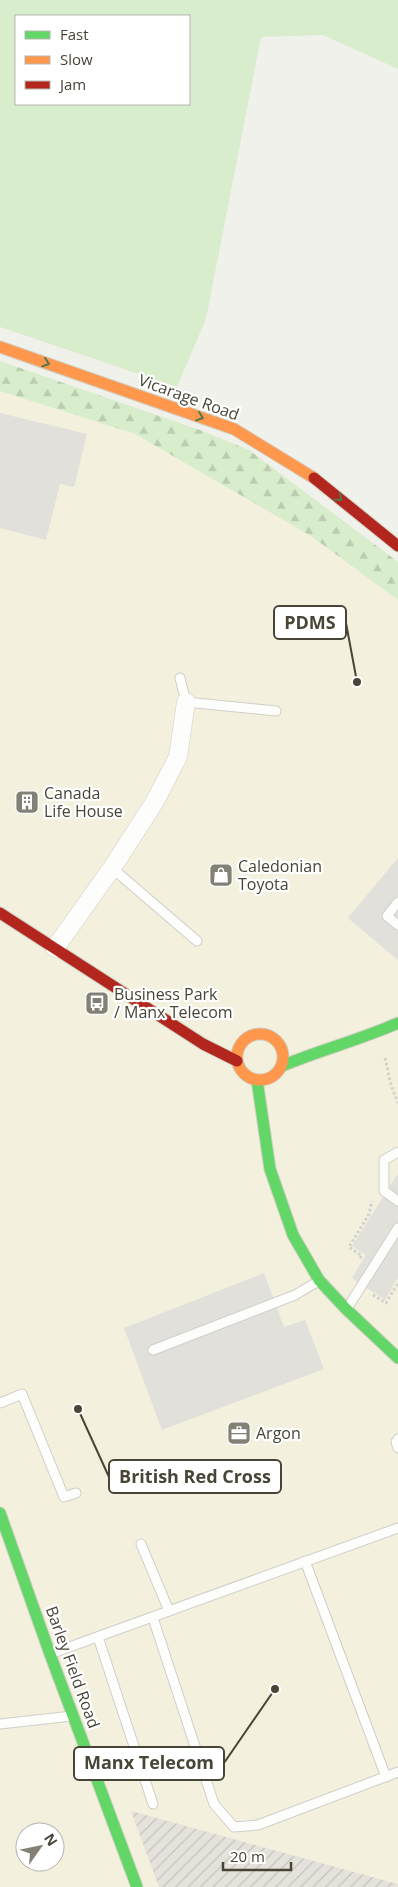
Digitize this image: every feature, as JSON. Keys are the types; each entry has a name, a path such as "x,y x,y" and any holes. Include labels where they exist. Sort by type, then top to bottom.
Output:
{"main road":[{"name":"Vicarage Road","path":"0,347 234,429 306,472 398,546"},
{"path":"0,913 203,1044 237,1061"},
{"path":"283,1052 278,1042 269,1035 258,1034 247,1037 240,1046 237,1053 237,1061 241,1070 248,1077 270,1075 316,1052 366,1037 398,1022"},
{"path":"203,1044 240,1046"},
{"path":"283,1052 316,1052"},
{"path":"270,1075 283,1052"},
{"path":"263,1111 270,1169 293,1235 319,1280 346,1310 398,1358"},
{"name":"Barley Field Road","path":"0,1513 50,1654 138,1887"}],"street":[{"path":"55,948 112,868 154,803 178,757 186,702"},
{"path":"263,1111 270,1075"}],"lane":[{"path":"180,678 186,702 276,711"},
{"path":"112,868 198,941"},
{"path":"398,902 387,916 398,925"},
{"path":"398,1152 384,1160 384,1191 398,1201"},
{"path":"346,1310 398,1228"},
{"path":"154,1350 295,1295 319,1280"},
{"path":"0,1403 22,1394 64,1497 76,1493"},
{"path":"398,1439 396,1442 398,1448"},
{"path":"50,1654 398,1528"},
{"path":"141,1544 170,1612"},
{"path":"305,1561 386,1777"},
{"path":"153,1618 214,1804 234,1828 258,1825 398,1772"},
{"path":"98,1637 153,1804"},
{"path":"0,1724 73,1716"}],"path":[{"path":"385,1058 391,1085 398,1103"},
{"path":"358,1262 362,1256 349,1247 369,1214 374,1196"},
{"path":"370,1300 373,1295 386,1303 398,1283"}],"shaded area":[{"path":"0,391 135,434 311,536 398,600 398,1887 0,1887"},
{"path":"0,413 87,434 74,487 60,484 46,540 0,528"},
{"path":"398,858 398,960 348,918"},
{"path":"398,1173 398,1277 385,1300 352,1278 366,1255 352,1246"},
{"path":"264,1273 284,1327 305,1320 324,1369 162,1430 124,1328"},
{"path":"131,1811 398,1884 398,1887 159,1887"}],"green space":[{"path":"0,0 398,0 398,69 323,35 261,37 206,319 177,387 0,327"},
{"path":"0,361 200,430 249,450 398,562 398,600 311,536 135,434 0,391"}],"traffic: fast":[{"path":"282,1066 398,1023"},
{"path":"257,1080 270,1169 293,1235 319,1280 346,1309 398,1358"},
{"path":"0,1513 50,1654 137,1887"}],"traffic: slow":[{"path":"0,347 234,429 314,478"},
{"path":"255,1034 265,1034 279,1044 283,1057 279,1070 273,1076 265,1080 255,1080 241,1070 237,1062 237,1052 247,1038 255,1034"}],"traffic: jam":[{"path":"314,478 398,546"},
{"path":"0,913 203,1044 237,1061"}],"place":[{"name":"PDMS","path":"357,682"},
{"name":"Canada Life House","path":"27,802"},
{"name":"Caledonian Toyota","path":"221,875"},
{"name":"Business Park / Manx Telecom","path":"97,1003"},
{"name":"British Red Cross","path":"78,1409"},
{"name":"Argon","path":"239,1433"},
{"name":"Manx Telecom","path":"275,1689"}]}
